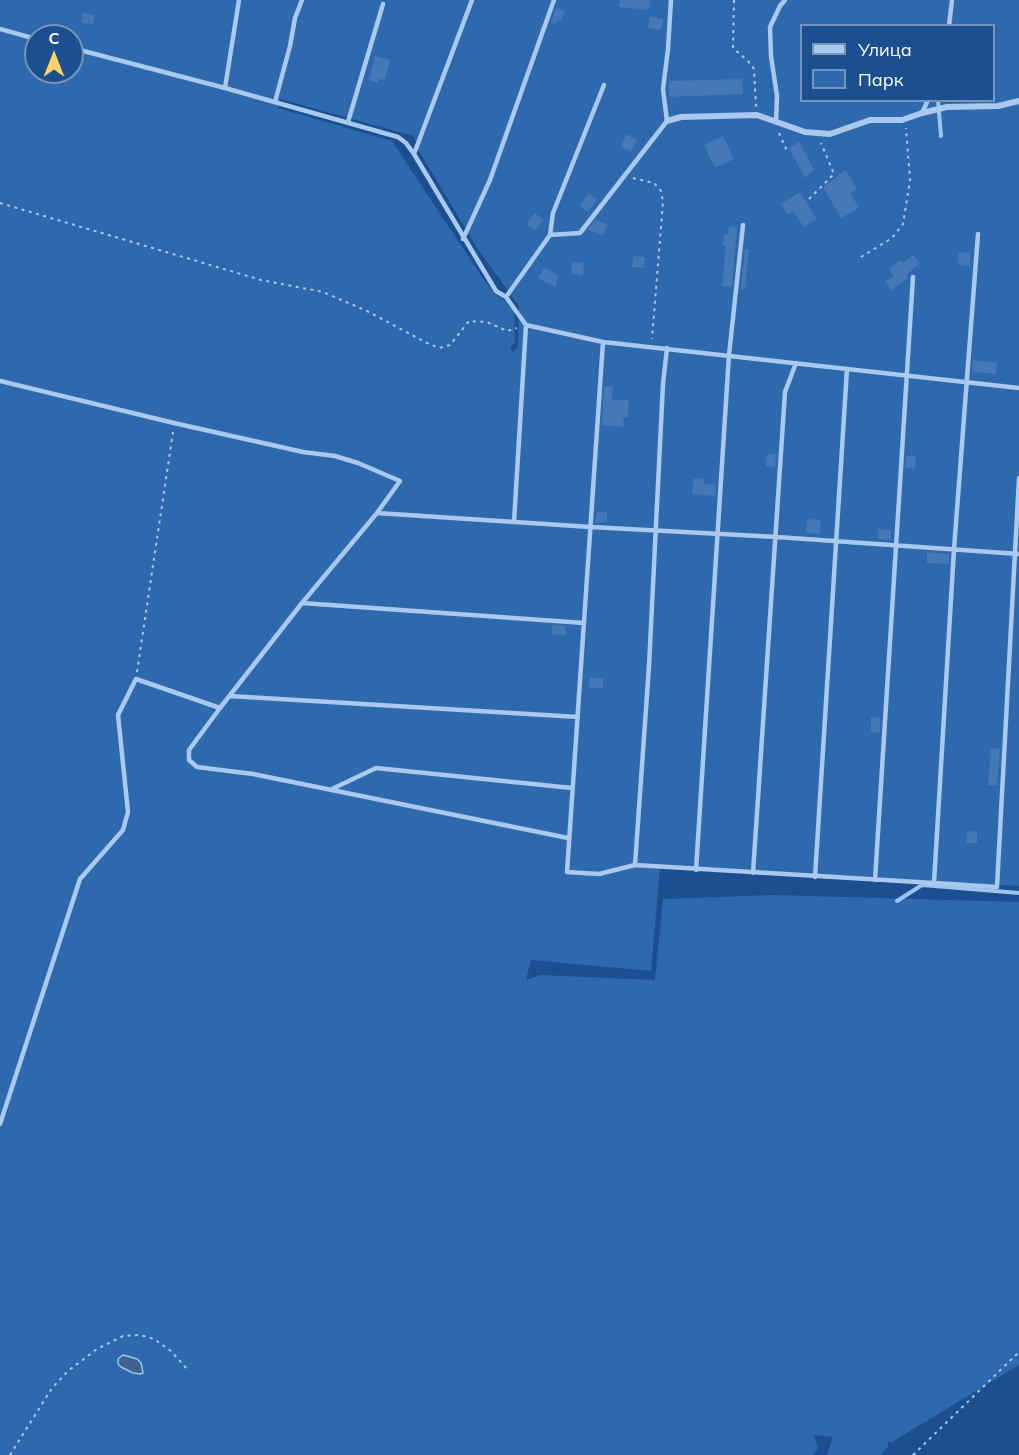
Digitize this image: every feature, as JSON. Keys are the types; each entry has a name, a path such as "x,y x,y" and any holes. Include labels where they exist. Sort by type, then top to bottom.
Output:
{"street":[{"path":"667,121 681,117 757,115 819,135 830,134 870,120 906,119 947,107 998,106 1019,101"}],"lane":[{"path":"225,88 239,0"},
{"path":"274,102 290,46 295,18 302,0"},
{"path":"414,154 472,0"},
{"path":"464,239 490,180 554,0"},
{"path":"550,235 580,233 667,121 663,89 671,0"},
{"path":"776,122 777,96 771,56 770,27 785,0"},
{"path":"949,24 952,0"},
{"path":"348,122 383,4"},
{"path":"0,29 24,36"},
{"path":"84,51 348,122 398,137 406,143 496,291 506,297 526,325 514,522"},
{"path":"506,297 550,235 553,213 604,85"},
{"path":"922,113 927,102"},
{"path":"696,870 729,355 743,225"},
{"path":"934,883 954,549 978,234"},
{"path":"875,880 913,277"},
{"path":"526,325 603,342 1019,388"},
{"path":"603,342 567,872 599,874 635,865 996,887 1018,554 1019,478"},
{"path":"635,865 667,348"},
{"path":"753,873 785,392 796,363"},
{"path":"815,877 847,369"},
{"path":"0,381 303,452 335,456 400,481 377,513 302,603 189,750 189,760 197,767 253,774 568,837"},
{"path":"377,513 1018,554"},
{"path":"302,603 584,623"},
{"path":"0,1124 80,879 123,830 128,812 118,715 136,679 220,708"},
{"path":"230,696 578,717"},
{"path":"332,789 376,768 572,788"}],"path":[{"path":"734,0 733,48 754,69 757,115"},
{"path":"861,257 892,238 903,224 910,180 906,119"},
{"path":"776,122 788,153"},
{"path":"809,199 834,174 819,135"},
{"path":"625,176 654,183 661,191 663,202 651,346"},
{"path":"0,203 261,280 324,292 368,310 439,348 450,345 469,321 487,322 507,331 526,325"},
{"path":"136,679 174,423"},
{"path":"9,1455 52,1388 68,1371 97,1349 123,1336 140,1335 154,1339 171,1351 187,1369"},
{"path":"913,1455 1019,1352"}],"green space":[{"path":"0,0 1019,0 1019,886 660,867 651,971 531,960 526,980 540,975 655,980 663,899 774,895 1019,902 1019,1365 892,1442 888,1442 888,1447 880,1455 827,1455 833,1437 814,1435 818,1448 813,1455 0,1455","holes":["280,99 414,136 419,151 477,248 519,306 518,346 513,352 510,348 515,342 514,311 493,292 482,277 392,141 278,108"]}],"shaded area":[{"path":"123,1355 137,1359 141,1363 143,1373 133,1373 121,1367 118,1359"}],"building":[{"path":"620,0 650,0 649,10 619,7"},
{"path":"556,8 565,11 561,22 557,20 556,24 551,22"},
{"path":"83,13 95,15 93,24 81,23"},
{"path":"650,16 663,19 661,30 648,28"},
{"path":"375,56 390,60 385,80 379,79 378,83 369,80"},
{"path":"742,79 743,94 669,97 669,81"},
{"path":"626,134 637,140 631,152 621,147"},
{"path":"723,136 734,159 715,168 704,145"},
{"path":"799,142 814,170 805,178 789,148"},
{"path":"846,170 857,190 850,193 859,208 841,218 823,187"},
{"path":"800,192 817,219 804,227 793,211 788,215 781,204"},
{"path":"589,193 597,200 588,212 580,206"},
{"path":"535,213 544,220 535,231 526,224"},
{"path":"596,220 608,225 603,236 588,229"},
{"path":"729,226 737,227 732,287 722,286 726,246 723,246 724,235 728,235"},
{"path":"745,249 749,249 745,289 741,289"},
{"path":"959,252 970,253 970,266 958,265"},
{"path":"913,255 920,263 906,275 908,278 891,290 885,282 893,276 889,269 900,260 903,263"},
{"path":"633,256 645,257 644,268 632,267"},
{"path":"572,262 584,263 583,275 571,274"},
{"path":"544,268 559,276 555,287 538,278"},
{"path":"973,360 997,363 996,374 972,372"},
{"path":"604,386 613,387 612,400 629,400 628,417 624,417 623,427 602,425"},
{"path":"767,454 776,454 775,467 766,466"},
{"path":"906,456 916,456 915,469 905,468"},
{"path":"694,478 704,479 704,484 716,485 715,496 692,494"},
{"path":"597,512 607,512 607,522 595,523"},
{"path":"807,519 821,520 820,534 806,533"},
{"path":"878,529 891,530 891,540 878,539"},
{"path":"927,552 949,554 949,564 927,563"},
{"path":"552,625 566,626 566,635 551,634"},
{"path":"590,678 603,678 603,688 589,688"},
{"path":"871,717 880,718 880,733 871,732"},
{"path":"991,748 1000,749 997,785 988,785"},
{"path":"967,831 977,832 977,843 966,843"}],"waterway":[{"path":"938,102 941,136"},
{"path":"897,901 922,885 1019,893"}]}
